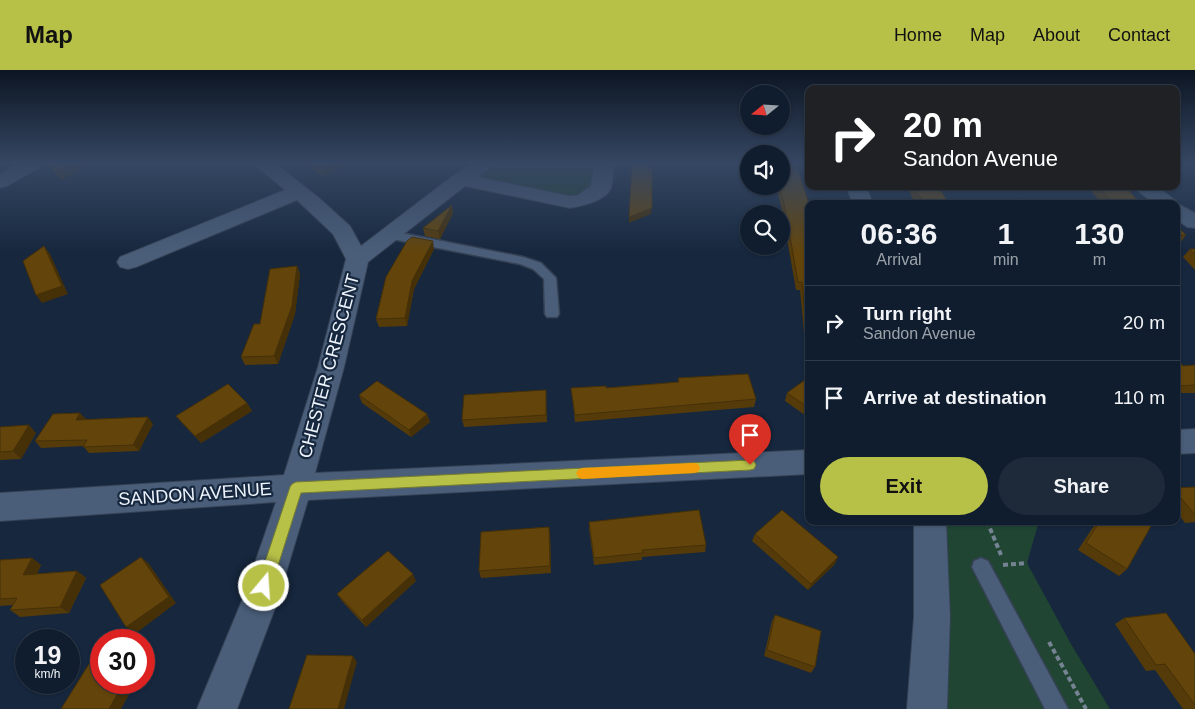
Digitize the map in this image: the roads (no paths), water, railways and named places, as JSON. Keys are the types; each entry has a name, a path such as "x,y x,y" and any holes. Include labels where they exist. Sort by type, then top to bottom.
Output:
{"street":[{"path":"128,262 295,194"},
{"name":"CHESTER CRESCENT","path":"218,709 259,603 296,487 331,367 358,259 342,230 301,194"},
{"path":"358,259 442,194"},
{"path":"531,194 570,202 584,200 593,194"},
{"path":"1180,213 1195,222"},
{"path":"1180,442 1195,442"},
{"name":"SANDON AVENUE","path":"0,507 296,487 805,462"},
{"path":"927,709 932,617 930,525"}],"lane":[{"path":"391,235 523,261 537,266 550,278 552,314"},
{"path":"981,566 1057,709"}]}
